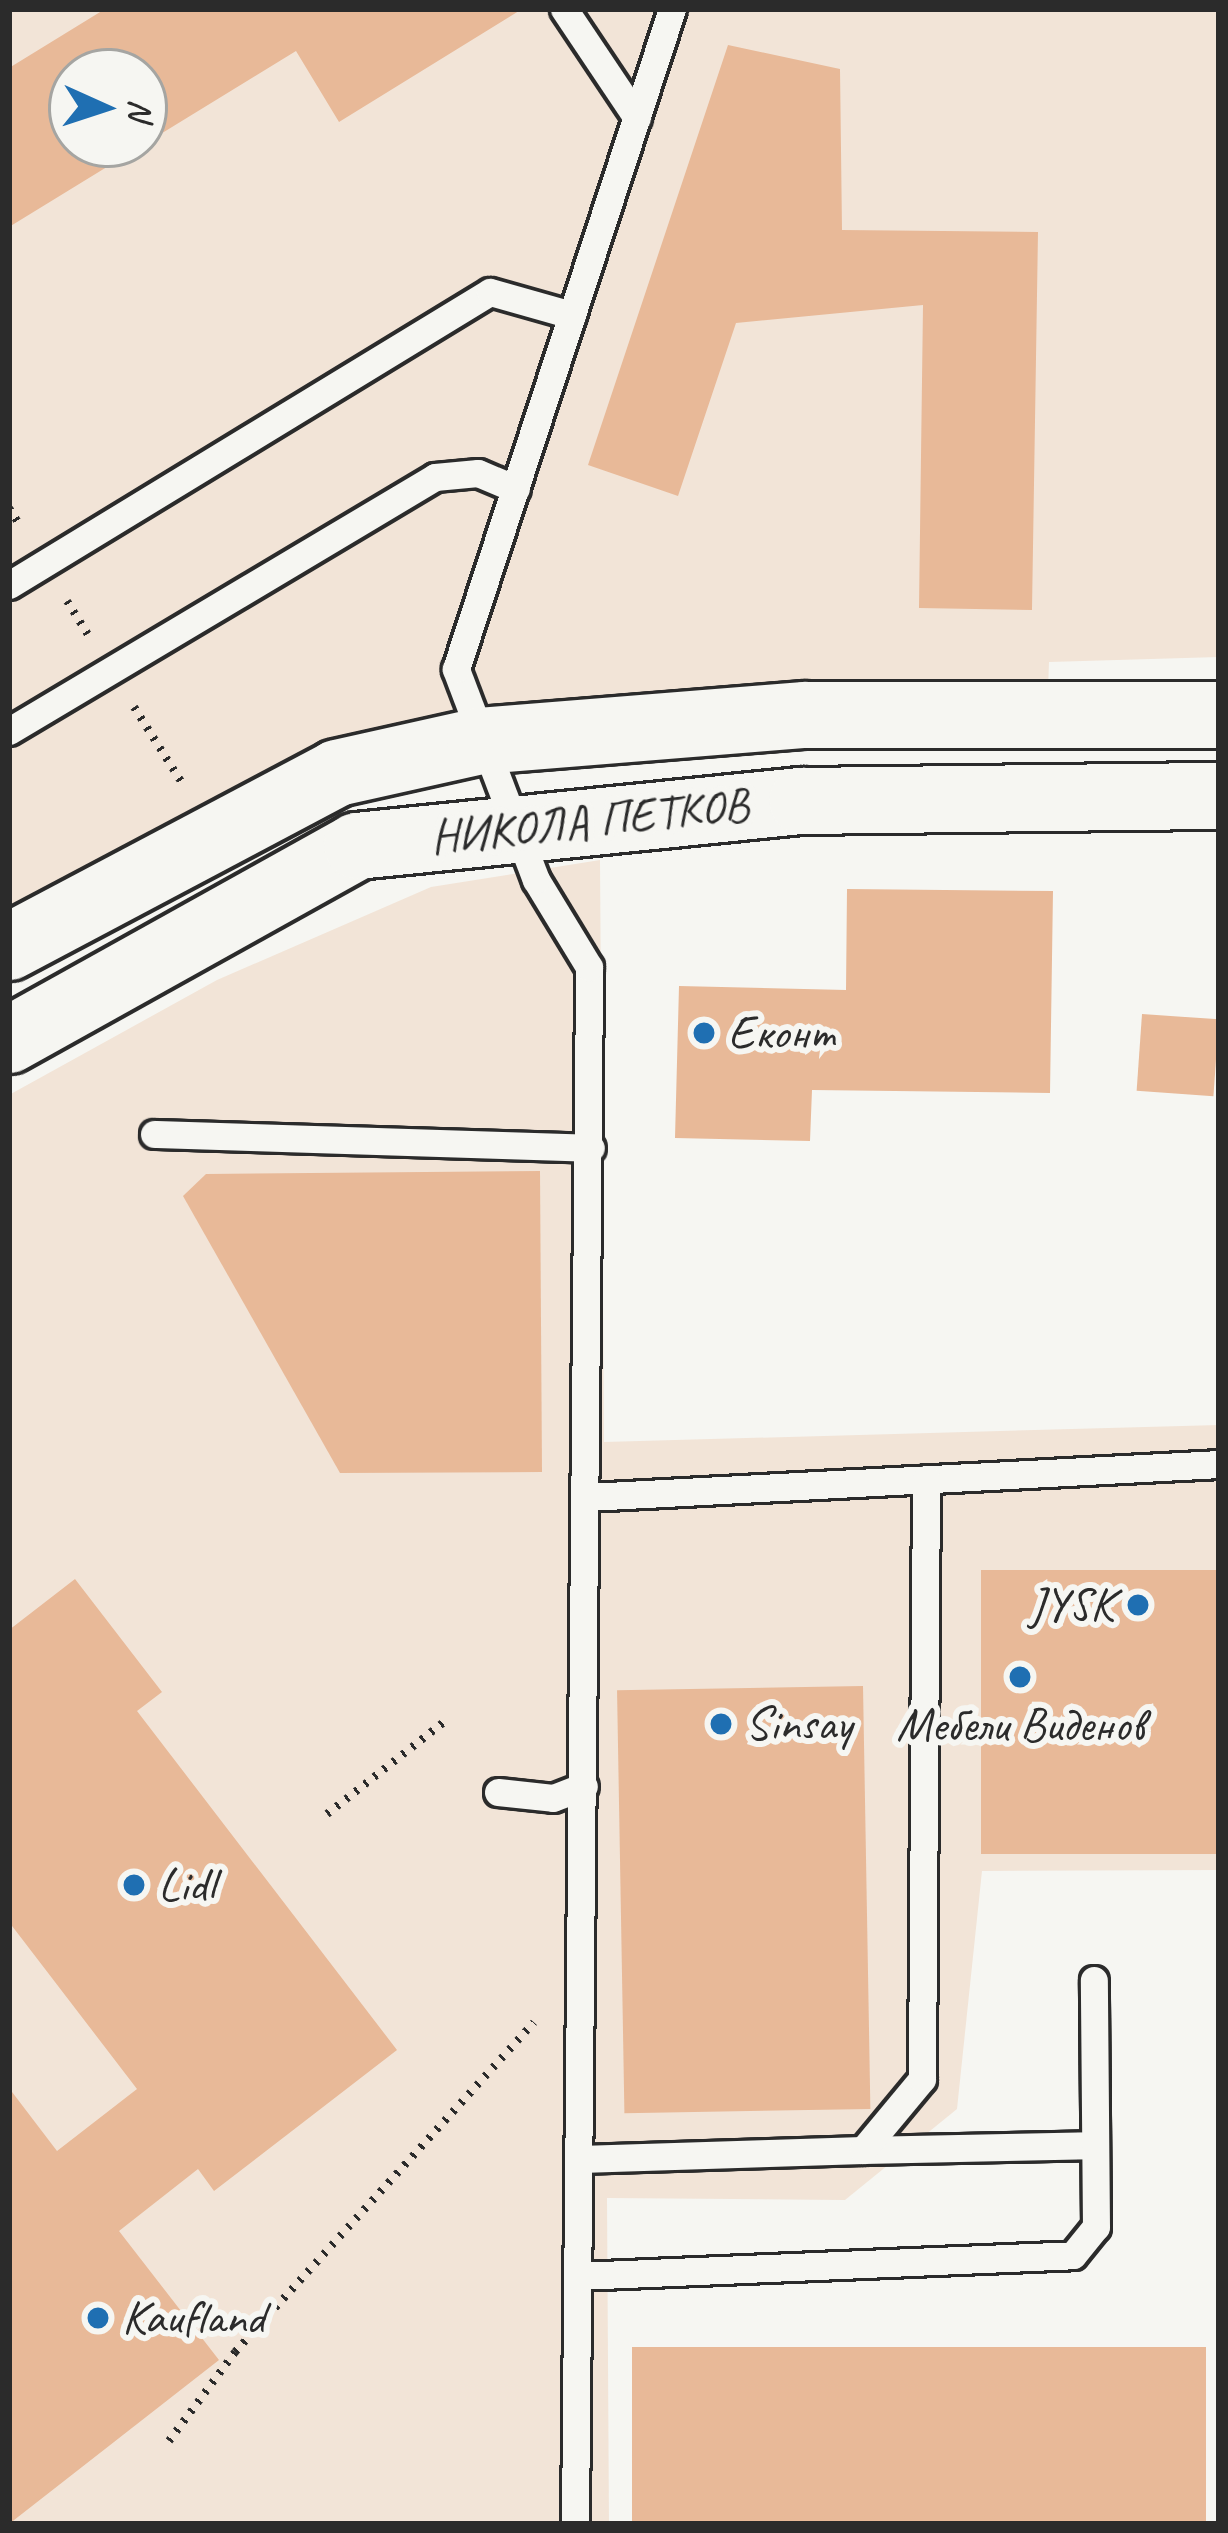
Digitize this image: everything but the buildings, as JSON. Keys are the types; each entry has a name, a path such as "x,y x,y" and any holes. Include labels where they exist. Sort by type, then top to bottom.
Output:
{"main road":[{"name":"НИКОЛА ПЕТКОВ","path":"9,947 337,773 479,741 805,715 1219,715"},
{"name":"НИКОЛА ПЕТКОВ","path":"9,1040 357,846 510,822 802,801 1219,796"}],"lane":[{"path":"564,9 637,118"},
{"path":"575,2524 591,1148 589,967 510,822 456,669 673,9"},
{"path":"9,586 490,292 572,315"},
{"path":"9,730 435,477 478,472 515,489"},
{"path":"154,1134 591,1148"},
{"path":"587,1496 1219,1464"},
{"path":"863,2150 922,2079 926,1479"},
{"path":"498,1792 553,1798 584,1786"},
{"path":"578,2276 1042,2264 1073,2254 1096,2228 1094,1980"},
{"path":"580,2159 1095,2144"}],"path":[{"path":"327,1814 445,1721"},
{"path":"169,2441 235,2352 582,1969"}],"shaded area":[{"path":"9,9 1219,9 1219,657 1049,662 1047,718 480,741 9,947"},
{"path":"600,860 604,1442 1219,1425 1219,1870 982,1871 957,2109 845,2200 607,2198 609,2524 9,2524 9,1095 217,980 431,887"}],"place":[{"name":"Еконт","path":"704,1033"},
{"name":"JYSK","path":"1138,1605"},
{"name":"Мебели Виденов","path":"1020,1677"},
{"name":"Sinsay","path":"721,1724"},
{"name":"Lidl","path":"134,1885"},
{"name":"Kaufland","path":"98,2318"}]}
